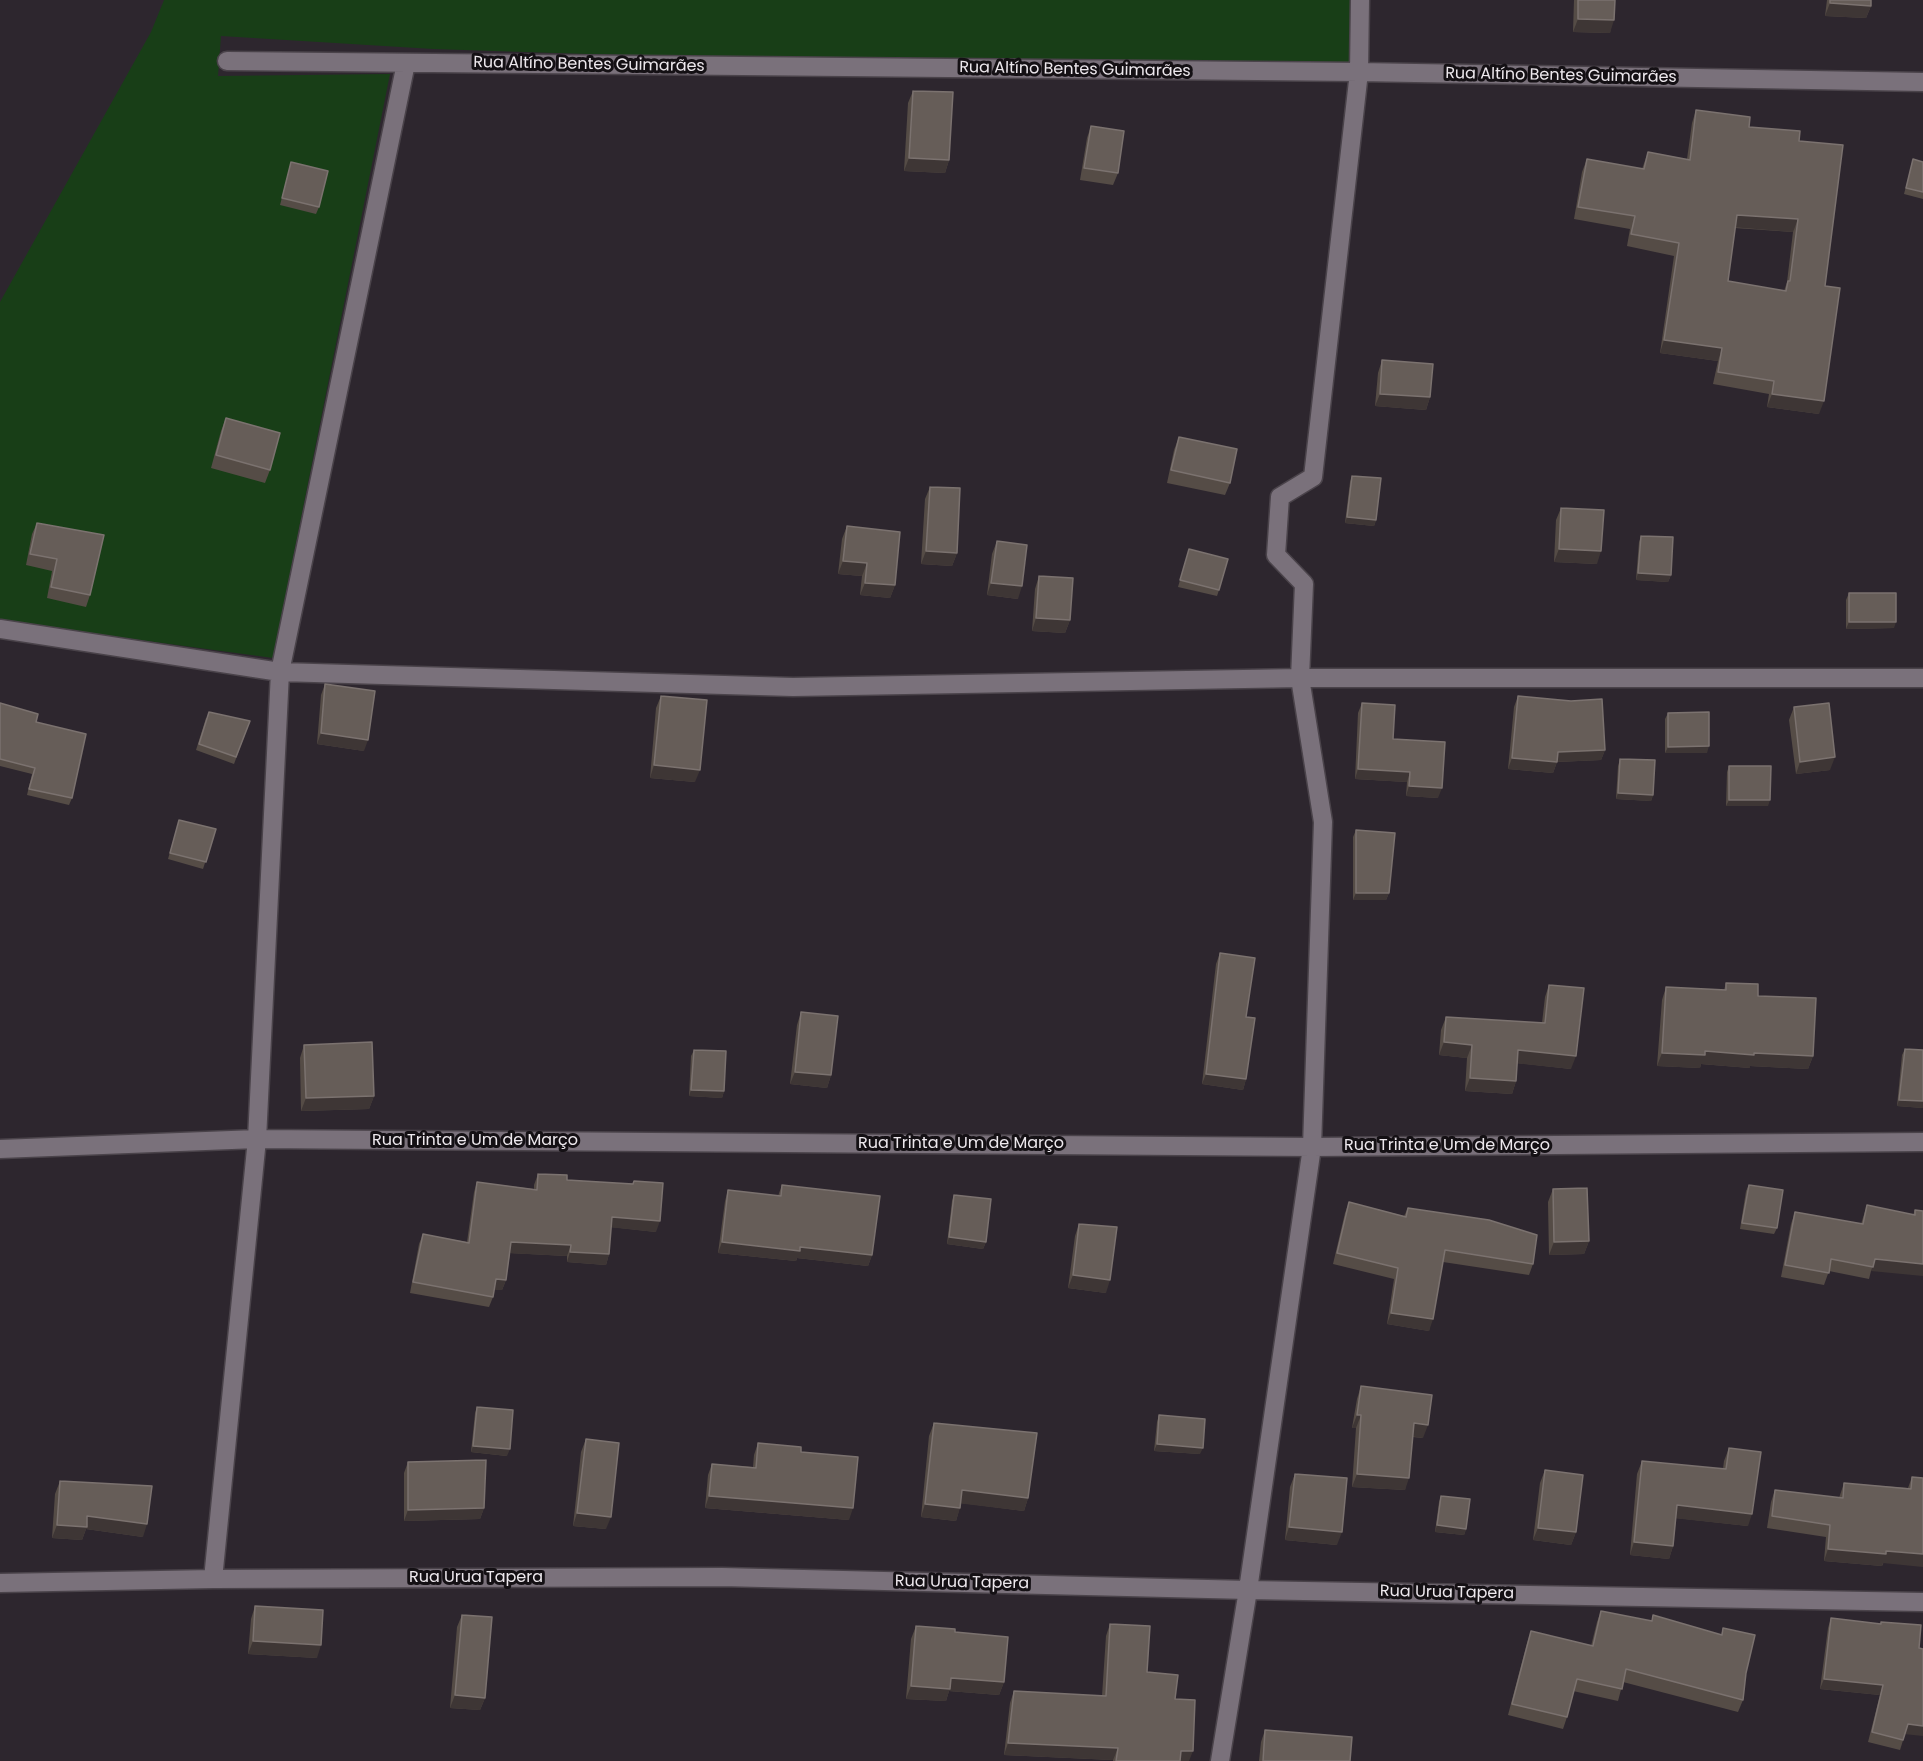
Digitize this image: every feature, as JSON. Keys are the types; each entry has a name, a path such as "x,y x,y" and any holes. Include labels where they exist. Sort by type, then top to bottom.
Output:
{"street":[{"path":"1220,1761 1248,1590 1312,1147 1323,822 1300,678 1304,584 1276,555 1280,497 1314,477 1359,72 1359,0"},
{"name":"Rua Altíno Bentes Guimarães","path":"227,61 1359,72 1923,82"},
{"path":"213,1579 257,1139 280,672 406,63"},
{"path":"0,629 280,672 793,687 1300,678 1923,678"},
{"name":"Rua Trinta e Um de Março","path":"0,1149 257,1139 1312,1147 1923,1142"},
{"name":"Rua Urua Tapera","path":"0,1583 213,1579 722,1576 1248,1590 1923,1602"}],"green space":[{"path":"164,0 1354,0 1353,65 770,60 433,49 221,36 218,76 390,74 273,658 0,621 0,302 151,32"}],"building":[{"path":"1578,0 1615,0 1614,20 1578,19"},
{"path":"1830,0 1871,0 1871,6 1830,3"},
{"path":"913,91 953,92 949,160 909,158"},
{"path":"1696,110 1750,117 1749,127 1800,131 1799,141 1843,145 1825,286 1840,288 1824,401 1772,394 1774,381 1718,372 1722,348 1664,340 1679,243 1631,234 1635,216 1578,207 1587,159 1644,169 1648,152 1690,160","holes":["1737,215 1798,219 1790,281 1788,281 1786,291 1728,281"]},
{"path":"1091,126 1124,131 1118,173 1084,168"},
{"path":"1913,159 1923,162 1923,192 1906,188"},
{"path":"291,162 328,171 319,207 282,198"},
{"path":"1382,360 1433,364 1430,397 1380,394"},
{"path":"226,418 280,433 270,470 216,455"},
{"path":"1179,437 1237,449 1230,483 1171,470"},
{"path":"1352,476 1381,478 1376,520 1347,517"},
{"path":"930,487 960,488 957,553 926,551"},
{"path":"1561,508 1604,510 1601,551 1559,549"},
{"path":"37,523 104,535 90,595 51,587 57,559 30,554"},
{"path":"847,526 900,532 895,585 865,583 867,563 843,561"},
{"path":"1641,536 1673,537 1671,575 1638,573"},
{"path":"997,541 1027,545 1022,586 991,583"},
{"path":"1189,549 1228,559 1219,590 1180,580"},
{"path":"1039,576 1073,578 1070,620 1036,618"},
{"path":"1849,593 1896,593 1896,622 1849,622"},
{"path":"325,684 375,691 368,740 321,733"},
{"path":"661,696 707,700 700,770 654,765"},
{"path":"1518,696 1571,701 1602,699 1605,750 1558,752 1557,762 1512,758"},
{"path":"0,703 38,714 36,722 86,734 72,798 29,789 35,768 0,759"},
{"path":"1362,703 1395,705 1393,739 1445,742 1442,788 1409,786 1410,772 1358,769"},
{"path":"1829,703 1835,757 1800,762 1794,707"},
{"path":"209,712 250,721 236,757 199,744"},
{"path":"1709,712 1709,746 1668,747 1668,713"},
{"path":"1620,759 1655,760 1653,795 1618,793"},
{"path":"1729,766 1771,766 1770,800 1729,800"},
{"path":"179,820 216,829 206,862 170,853"},
{"path":"1356,830 1395,833 1389,893 1356,893"},
{"path":"1220,953 1255,958 1246,1017 1255,1018 1246,1079 1206,1074"},
{"path":"1726,983 1758,984 1758,996 1816,998 1813,1056 1705,1051 1705,1055 1662,1053 1666,987 1726,990"},
{"path":"1549,985 1584,988 1576,1056 1518,1050 1516,1081 1470,1078 1472,1045 1444,1042 1446,1017 1545,1023"},
{"path":"801,1012 838,1016 831,1075 795,1072"},
{"path":"372,1042 374,1096 306,1098 304,1045"},
{"path":"1905,1049 1923,1050 1923,1101 1899,1100"},
{"path":"694,1050 726,1051 724,1091 691,1090"},
{"path":"538,1174 567,1175 567,1180 633,1184 634,1181 663,1183 660,1221 612,1217 609,1254 570,1252 571,1245 511,1242 506,1280 496,1279 493,1297 413,1282 423,1234 469,1243 477,1182 537,1190"},
{"path":"782,1185 880,1196 872,1255 800,1247 800,1251 722,1242 728,1190 781,1196"},
{"path":"1749,1185 1783,1190 1777,1228 1742,1223"},
{"path":"1587,1188 1589,1241 1554,1242 1553,1189"},
{"path":"954,1195 991,1199 986,1242 949,1237"},
{"path":"1349,1202 1406,1217 1408,1208 1489,1220 1537,1235 1533,1264 1445,1250 1433,1319 1391,1313 1398,1268 1337,1253"},
{"path":"1867,1205 1915,1215 1915,1210 1923,1211 1923,1264 1875,1259 1873,1267 1831,1259 1829,1273 1785,1265 1795,1212 1863,1224"},
{"path":"1079,1224 1117,1227 1110,1280 1073,1275"},
{"path":"1361,1386 1432,1395 1428,1425 1414,1423 1409,1478 1357,1474 1361,1415 1357,1415"},
{"path":"477,1407 513,1410 510,1449 473,1446"},
{"path":"1159,1415 1205,1419 1203,1448 1157,1444"},
{"path":"934,1423 1037,1433 1028,1498 962,1490 960,1508 925,1504"},
{"path":"586,1439 619,1443 611,1517 577,1513"},
{"path":"758,1443 801,1447 801,1452 858,1457 853,1508 709,1496 712,1464 756,1468"},
{"path":"1729,1448 1761,1452 1752,1514 1677,1505 1673,1546 1634,1542 1642,1461 1726,1469"},
{"path":"486,1460 484,1508 408,1510 408,1462"},
{"path":"1545,1470 1583,1475 1576,1532 1538,1528"},
{"path":"1295,1474 1347,1478 1342,1532 1289,1527"},
{"path":"1912,1477 1923,1478 1923,1554 1886,1551 1886,1554 1828,1549 1830,1525 1772,1516 1775,1490 1843,1498 1844,1483 1911,1489"},
{"path":"60,1481 152,1486 147,1524 87,1516 87,1527 57,1525"},
{"path":"1441,1496 1470,1499 1466,1529 1437,1525"},
{"path":"255,1606 323,1610 321,1645 253,1641"},
{"path":"1601,1611 1652,1621 1653,1615 1722,1635 1723,1628 1755,1635 1746,1673 1743,1700 1626,1669 1622,1689 1577,1679 1567,1717 1512,1704 1531,1631 1593,1646"},
{"path":"462,1615 492,1617 485,1698 455,1695"},
{"path":"1831,1618 1881,1624 1881,1622 1921,1625 1919,1648 1923,1649 1923,1726 1908,1724 1903,1740 1872,1732 1883,1685 1824,1679"},
{"path":"1110,1624 1150,1626 1147,1672 1178,1675 1175,1699 1195,1700 1193,1751 1181,1751 1180,1761 1116,1761 1118,1748 1008,1743 1014,1691 1106,1696"},
{"path":"916,1626 1008,1637 1004,1682 951,1678 950,1689 911,1686"},
{"path":"1265,1730 1352,1737 1350,1761 1263,1761"}]}
